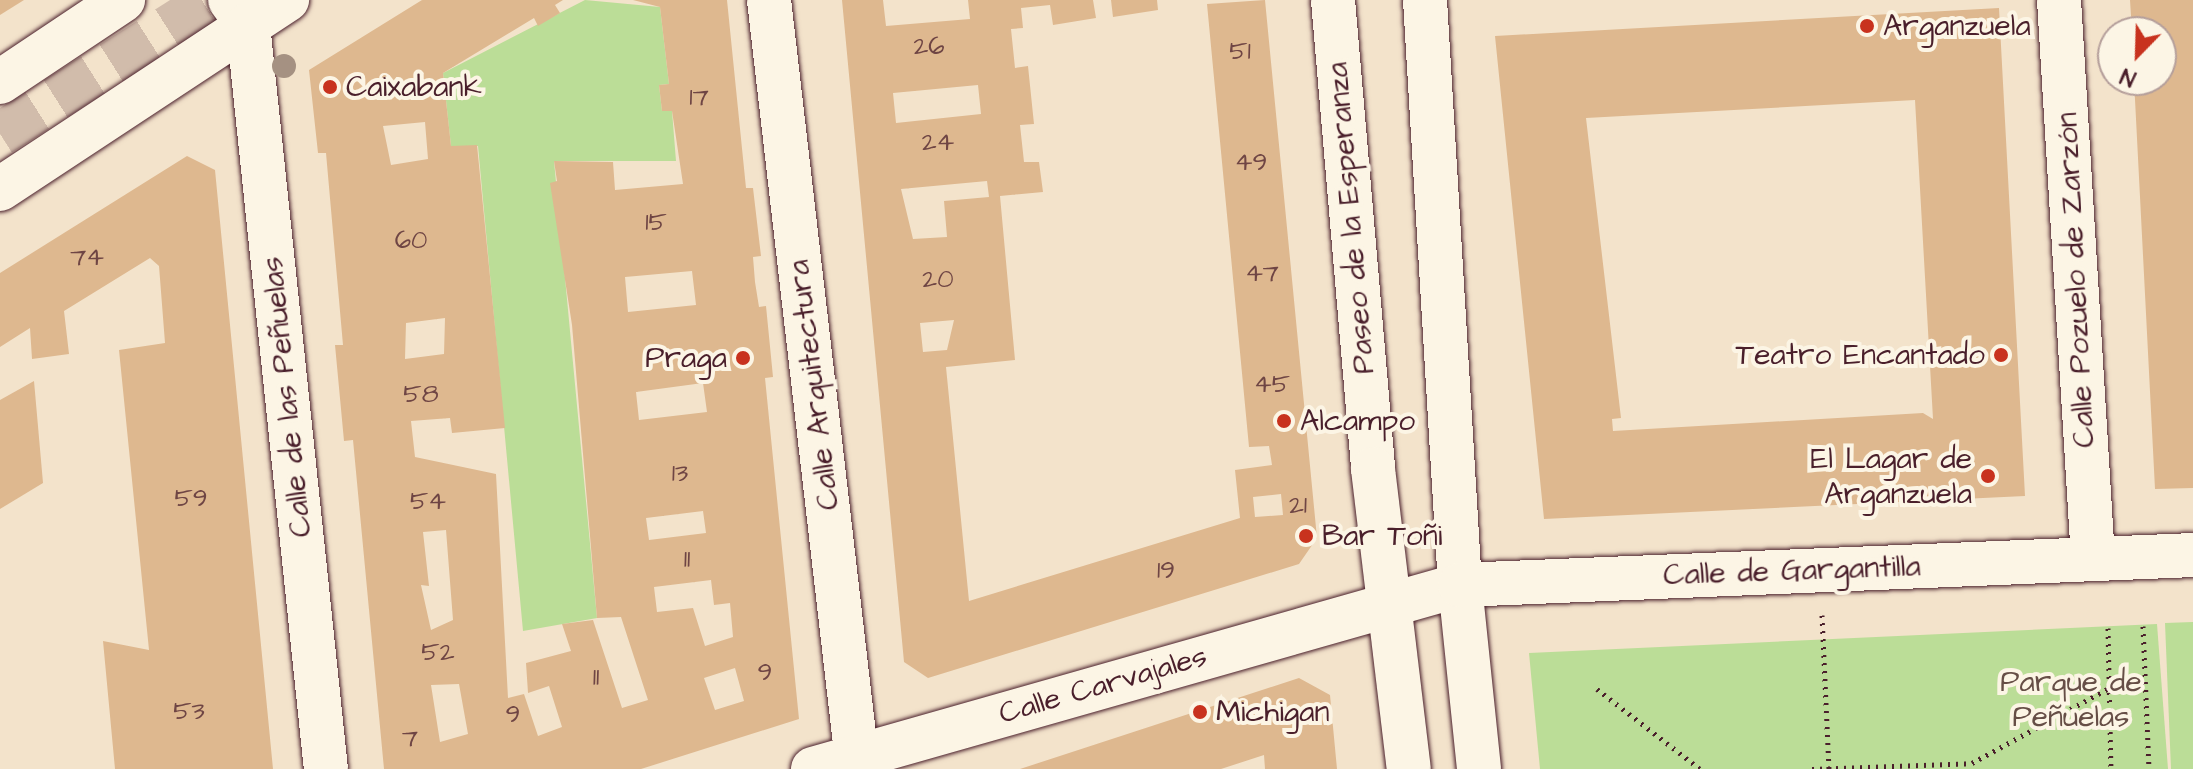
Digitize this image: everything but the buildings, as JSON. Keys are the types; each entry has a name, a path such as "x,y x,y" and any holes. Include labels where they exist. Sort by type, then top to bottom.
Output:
{"street":[{"path":"0,82 123,0"},
{"path":"0,189 239,12 287,0"},
{"name":"Calle Arquitectura","path":"769,0 857,762"},
{"name":"Paseo de la Esperanza","path":"1333,0 1373,469 1393,602 1409,769"},
{"path":"1425,0 1460,585 1479,769"},
{"name":"Calle Pozuelo de Zarzón","path":"2059,0 2093,559"},
{"name":"Calle de las Peñuelas","path":"239,12 326,769"},
{"name":"Calle de Gargantilla","path":"1393,602 1460,585 2193,555"},
{"name":"Calle Carvajales","path":"813,769 857,762 1393,602"}],"path":[{"path":"2143,626 2149,769"},
{"path":"2108,628 2111,769"},
{"path":"1823,638 1828,769"},
{"path":"1812,769 1972,763 2109,688"},
{"path":"1597,689 1700,769"}],"green space":[{"path":"585,0 660,7 669,84 659,85 662,111 672,111 676,161 554,161 597,618 523,631 478,146 451,146 443,73"},
{"path":"2193,622 2193,769 2171,769 2165,623"},
{"name":"Parque de Peñuelas","path":"2157,624 2168,769 1540,769 1529,653"}],"tunnel":[{"path":"0,134 211,0"}],"place":[{"name":"Arganzuela","path":"1867,26"},
{"name":"Caixabank","path":"330,87"},
{"name":"Teatro Encantado","path":"2001,355"},
{"name":"Praga","path":"743,358"},
{"name":"Alcampo","path":"1284,421"},
{"name":"El Lagar de Arganzuela","path":"1988,476"},
{"name":"Bar Toñi","path":"1306,536"},
{"name":"Michigan","path":"1200,712"}]}
